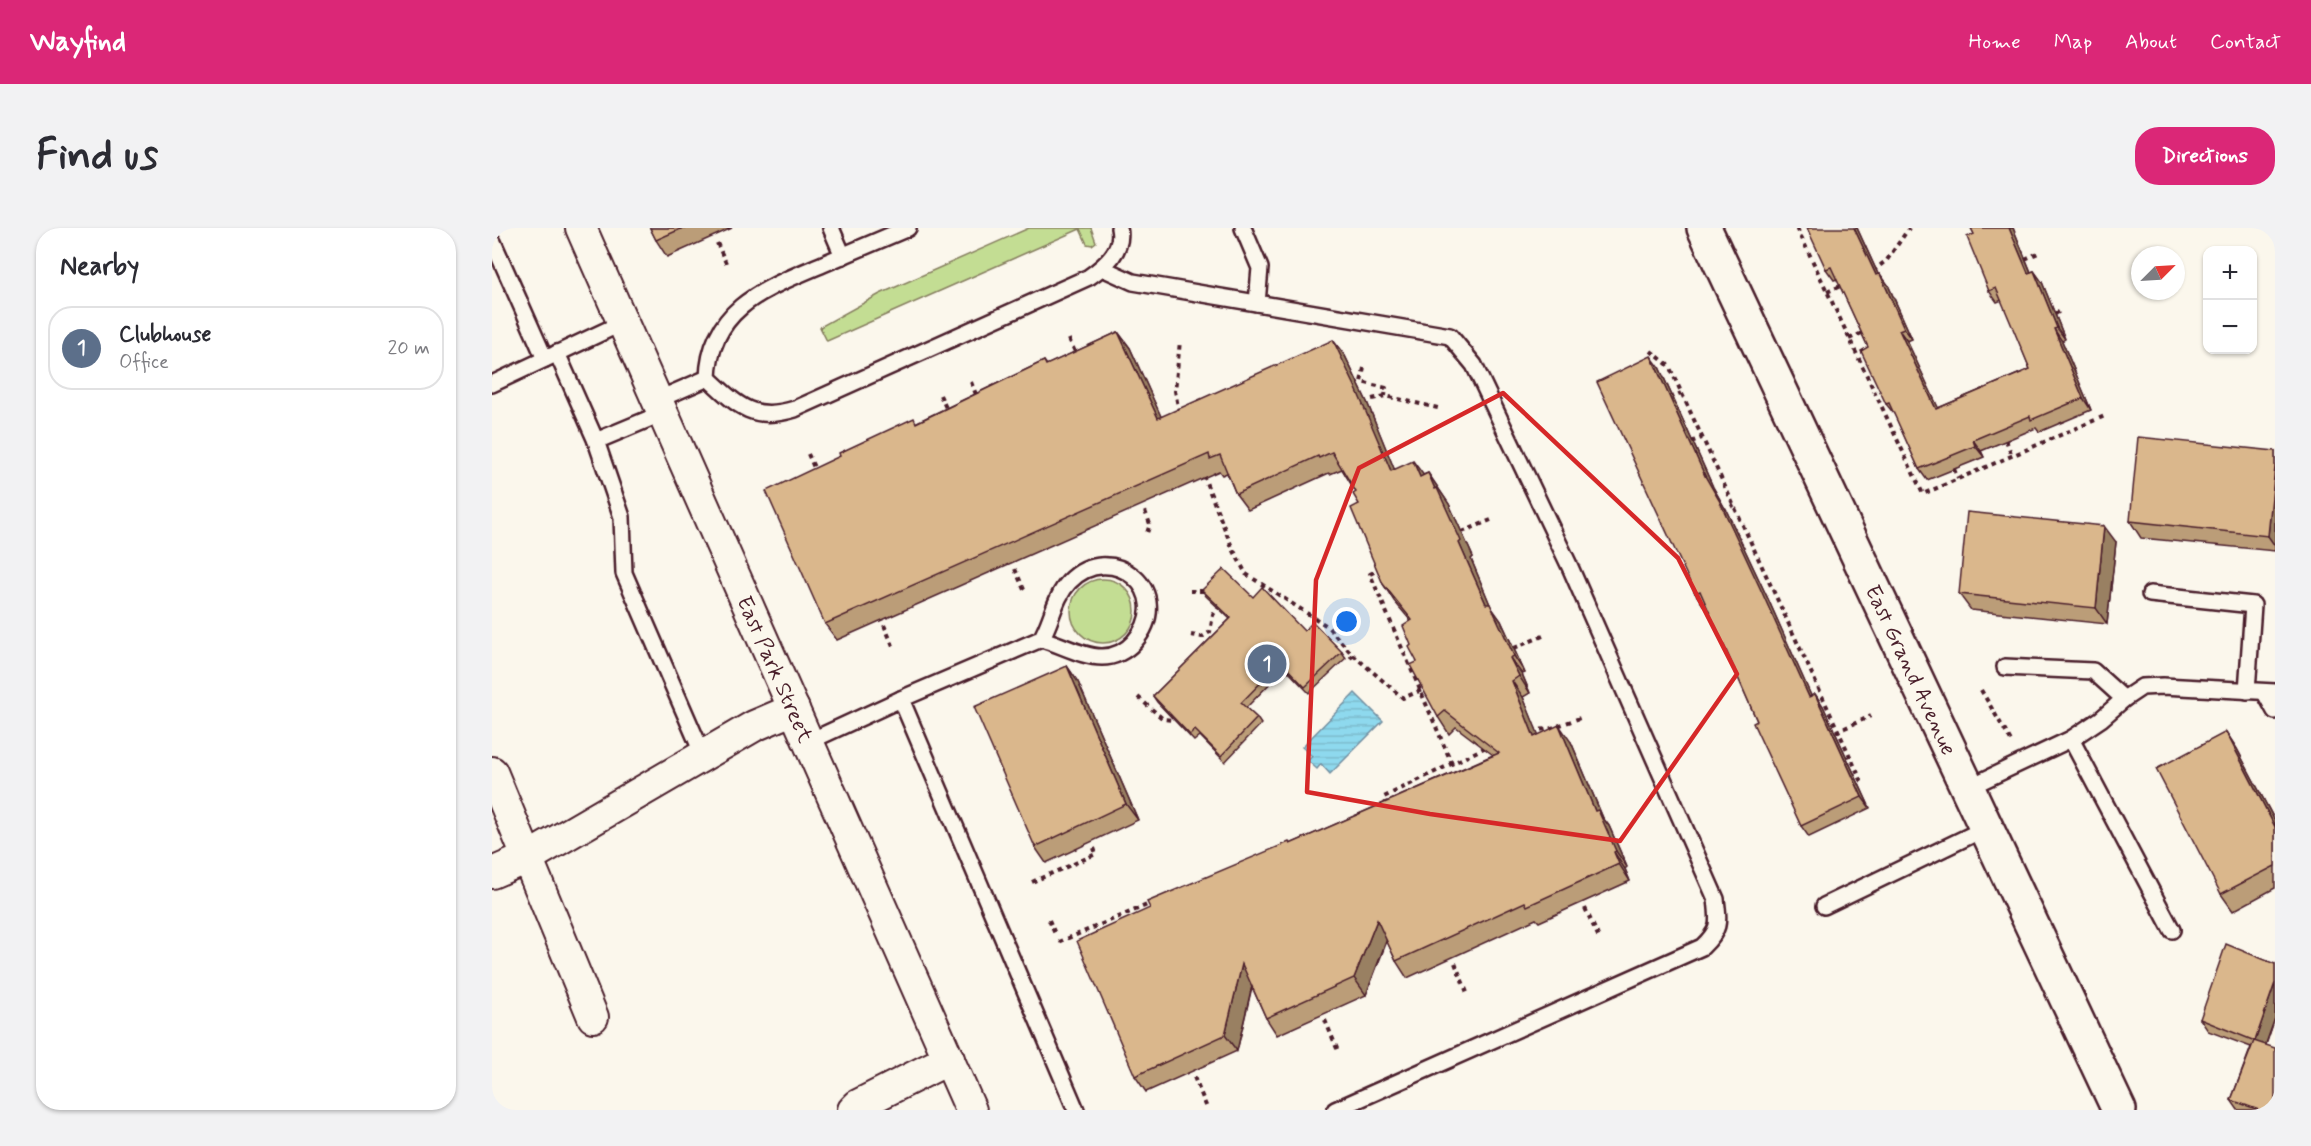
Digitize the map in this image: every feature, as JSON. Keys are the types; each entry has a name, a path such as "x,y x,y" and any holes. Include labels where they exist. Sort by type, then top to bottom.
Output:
{"street":[{"name":"East Park Street","path":"581,228 971,1110"},
{"name":"East Grand Avenue","path":"1704,228 2119,1110"},
{"path":"492,873 529,857 754,726 794,709"},
{"path":"492,772 529,857 593,1017"},
{"path":"853,1110 858,1105 949,1059"}],"lane":[{"path":"831,228 843,256"},
{"path":"908,228 766,288 741,305 727,320 716,340 708,359 708,378 727,396 753,413 773,415 784,412 1078,282 1102,268 1115,253 1119,228"},
{"path":"1243,228 1260,268 1257,303"},
{"path":"493,242 596,441 622,517 624,573 703,755"},
{"path":"1102,268 1133,282 1450,336 1474,365 1575,578 1716,899 1718,916 1715,934 1702,947 1335,1110"},
{"path":"492,384 622,323"},
{"path":"596,441 708,378"},
{"path":"808,742 1041,639 1061,644 1081,654 1104,657 1126,651 1142,633 1150,616 1148,596 1139,582 1126,571 1107,564 1085,571 1070,582 1061,594 1054,605 1051,621 1041,639"},
{"path":"2150,594 2253,605 2247,692"},
{"path":"2005,666 2093,672 2124,699"},
{"path":"1967,788 2071,739 2142,687 2163,686 2270,692 2275,711"},
{"path":"901,699 1076,1110"},
{"path":"2071,739 2172,930"},
{"path":"1824,906 1986,828"}],"path":[{"path":"1797,228 1923,494 2107,415"},
{"path":"1865,274 1887,260 1909,228"},
{"path":"717,243 726,263"},
{"path":"1810,255 1821,250"},
{"path":"2025,259 2038,253"},
{"path":"1827,292 1846,283"},
{"path":"2055,314 2062,310"},
{"path":"1849,339 1864,332"},
{"path":"1069,339 1078,360"},
{"path":"1180,341 1175,391 1182,421"},
{"path":"1651,351 1667,364 1681,393 1836,732 1861,780 1856,783"},
{"path":"1364,368 1361,382 1386,388 1384,396"},
{"path":"967,402 977,397 971,382"},
{"path":"1875,393 1882,390"},
{"path":"1670,398 1681,393"},
{"path":"940,395 951,418"},
{"path":"1372,399 1384,396 1442,409"},
{"path":"947,410 957,406"},
{"path":"2067,420 2071,430"},
{"path":"1691,442 1702,438"},
{"path":"2006,440 2012,456"},
{"path":"808,454 818,475"},
{"path":"1199,464 1232,547 1246,574 1327,626 1353,655 1403,698 1423,689"},
{"path":"1954,469 1958,479"},
{"path":"1203,475 1211,472"},
{"path":"1723,511 1734,506"},
{"path":"1145,511 1150,524 1146,533"},
{"path":"1462,532 1491,520"},
{"path":"1744,555 1754,550"},
{"path":"1015,569 1025,592"},
{"path":"1374,572 1370,574 1423,689 1452,764"},
{"path":"1190,591 1210,592"},
{"path":"1191,635 1202,637 1210,632 1213,615 1218,608"},
{"path":"1781,622 1786,620"},
{"path":"884,625 894,648"},
{"path":"1514,648 1543,636"},
{"path":"1348,661 1353,655"},
{"path":"1981,690 2015,747"},
{"path":"1138,697 1163,719 1174,720"},
{"path":"1836,732 1871,716"},
{"path":"1527,731 1548,729 1580,717"},
{"path":"1390,811 1384,798 1492,745"},
{"path":"1032,882 1096,854 1094,848"},
{"path":"1059,942 1156,901"},
{"path":"1586,908 1600,940"},
{"path":"1123,915 1127,922"},
{"path":"1049,920 1055,934"},
{"path":"1455,963 1468,995"},
{"path":"1325,1020 1338,1051"},
{"path":"1194,1077 1207,1108"}],"highlighted area":[{"path":"1503,393 1678,558 1737,674 1620,841 1430,814 1307,792 1316,580 1359,468"}],"green space":[{"path":"1029,228 1091,228 1096,242 1092,245 1087,244 1080,229 827,341 820,327 880,294"},
{"path":"1103,579 1121,585 1129,593 1135,611 1129,629 1121,637 1103,643 1085,637 1077,629 1071,611 1077,593 1085,585"}],"water":[{"path":"1355,693 1383,721 1330,774 1321,764 1317,769 1308,761 1312,756 1302,747"}],"building":[{"path":"650,228 683,228 656,240"},
{"path":"1807,228 1854,228 1876,275 1880,274 1904,328 1899,330 1936,409 2030,369 1996,288 1989,291 1967,237 1974,234 1971,228 2009,228 2028,273 2034,271 2057,328 2054,329 2083,398 2031,420 2030,416 1973,440 1975,446 1919,469 1889,403 1886,404 1861,351 1868,347 1831,267 1826,269"},
{"path":"1118,332 1158,418 1333,340 1391,471 1413,461 1420,477 1428,473 1435,489 1437,488 1486,604 1490,604 1514,656 1510,658 1519,676 1512,681 1534,737 1559,725 1595,811 1598,810 1616,851 1614,852 1619,864 1527,906 1525,902 1396,961 1377,920 1354,978 1266,1018 1242,964 1225,1035 1135,1076 1077,941 1150,908 1147,902 1289,842 1290,844 1499,753 1445,711 1438,717 1410,665 1417,662 1409,647 1411,645 1403,626 1412,620 1383,584 1351,508 1359,504 1353,494 1356,492 1332,452 1319,458 1318,456 1236,494 1220,455 1210,459 1209,454 825,624 766,491 914,418 916,423 1044,361 1046,365"},
{"path":"1651,356 1809,697 1815,694 1862,797 1801,826 1753,723 1757,721 1700,591 1695,593 1597,382"},
{"path":"2138,437 2275,451 2268,536 2130,521"},
{"path":"1967,512 2104,526 2096,608 1959,594"},
{"path":"1224,569 1253,597 1262,587 1304,631 1313,622 1342,652 1305,687 1281,662 1241,703 1257,718 1221,756 1195,730 1190,735 1153,696 1231,618 1202,590"},
{"path":"1067,666 1126,804 1035,847 974,707"},
{"path":"2226,732 2275,827 2275,866 2221,894 2156,769"},
{"path":"2226,944 2275,964 2275,983 2255,1041 2200,1019"},
{"path":"2254,1041 2275,1048 2275,1110 2259,1110 2231,1100"}],"place":[{"name":"Clubhouse","path":"1267,664"}]}
